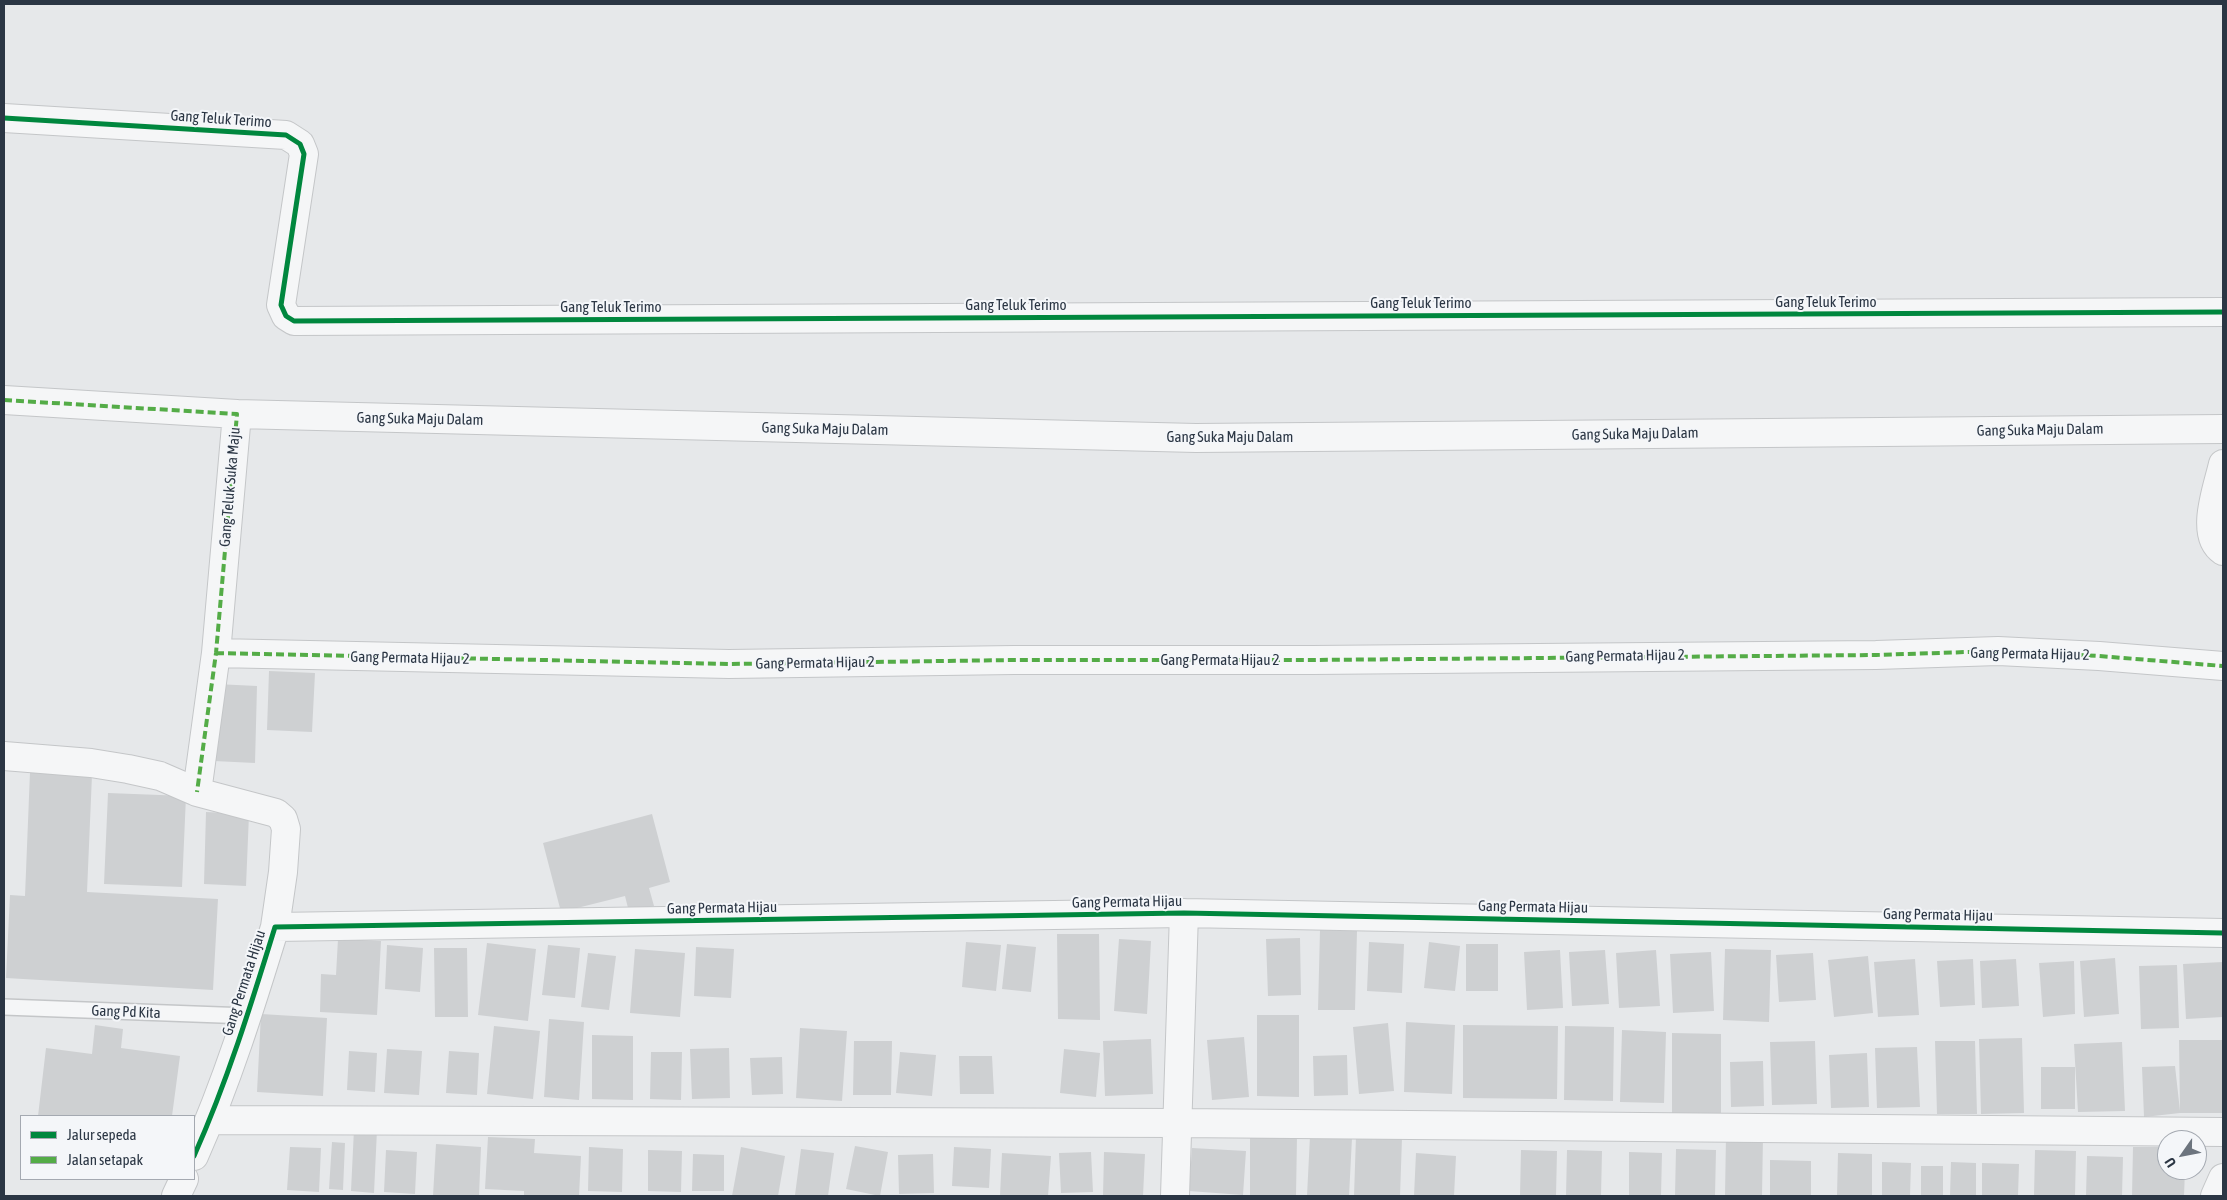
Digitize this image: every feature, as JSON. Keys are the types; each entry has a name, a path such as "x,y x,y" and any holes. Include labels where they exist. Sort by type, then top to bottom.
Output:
{"street":[{"name":"Gang Teluk Terimo","path":"4,118 286,135 300,144 304,154 280,305 286,316 294,321 2223,312"},
{"name":"Gang Teluk Suka Maju","path":"4,400 237,414 216,653 197,792"},
{"name":"Gang Suka Maju Dalam","path":"237,414 1196,438 2223,429"},
{"path":"2223,464 2212,509 2211,534 2216,546 2223,551"},
{"name":"Gang Permata Hijau 2","path":"216,653 729,664 1014,660 1313,660 1876,655 1998,651 2099,656 2223,666"},
{"name":"Gang Permata Hijau","path":"4,756 91,763 160,776 197,792 276,813 283,819 286,829 285,844 275,927 248,1016 210,1120 195,1154"},
{"path":"1176,1196 1184,913"},
{"name":"Gang Permata Hijau","path":"275,927 1184,913 2223,933"},
{"path":"210,1120 1178,1123 2223,1132"},
{"path":"2214,1196 2223,1178"},
{"path":"176,1196 184,1180"}],"lane":[{"name":"Gang Pd Kita","path":"4,1007 248,1016"}],"building":[{"path":"269,671 315,673 312,732 267,730"},
{"path":"216,684 257,686 255,763 214,761"},
{"path":"30,772 92,775 87,892 218,899 213,990 6,978 10,895 25,896"},
{"path":"108,793 186,796 182,887 104,884"},
{"path":"206,812 249,814 246,886 204,884"},
{"path":"652,814 670,882 649,888 654,906 629,912 625,896 561,912 543,843"},
{"path":"1320,930 1357,931 1355,1010 1318,1010"},
{"path":"1057,934 1099,934 1100,1020 1058,1019"},
{"path":"1300,938 1301,995 1268,996 1266,939"},
{"path":"338,939 381,941 377,1015 320,1012 321,974 336,975"},
{"path":"1119,939 1151,941 1147,1014 1114,1011"},
{"path":"966,942 1001,945 996,991 962,987"},
{"path":"1369,942 1404,944 1402,993 1367,991"},
{"path":"1429,942 1460,946 1455,991 1424,988"},
{"path":"487,943 536,949 528,1021 478,1015"},
{"path":"1007,944 1036,947 1031,992 1002,989"},
{"path":"1466,944 1498,944 1498,991 1466,991"},
{"path":"387,945 423,948 420,992 385,989"},
{"path":"548,945 580,948 575,998 542,995"},
{"path":"696,947 734,949 731,998 694,996"},
{"path":"434,948 467,948 468,1017 435,1017"},
{"path":"635,949 685,953 680,1017 630,1013"},
{"path":"1725,949 1771,950 1769,1022 1723,1020"},
{"path":"1560,950 1563,1008 1527,1010 1524,952"},
{"path":"1605,950 1609,1004 1572,1006 1569,952"},
{"path":"1656,950 1660,1006 1619,1008 1616,953"},
{"path":"1711,952 1714,1011 1673,1013 1670,954"},
{"path":"588,953 616,956 609,1010 581,1007"},
{"path":"1813,953 1816,1000 1779,1002 1776,955"},
{"path":"1868,956 1873,1013 1834,1017 1828,960"},
{"path":"2115,958 2119,1014 2084,1017 2080,961"},
{"path":"1915,959 1919,1015 1878,1017 1874,962"},
{"path":"1973,959 1975,1005 1940,1007 1937,961"},
{"path":"2016,959 2019,1006 1982,1008 1980,961"},
{"path":"2074,961 2075,1014 2043,1017 2039,963"},
{"path":"2223,962 2223,1017 2186,1019 2183,964"},
{"path":"2177,965 2179,1028 2141,1029 2139,966"},
{"path":"261,1014 327,1018 323,1096 257,1092"},
{"path":"1257,1015 1299,1015 1299,1097 1257,1096"},
{"path":"549,1019 584,1022 579,1100 544,1097"},
{"path":"1406,1022 1455,1025 1452,1094 1404,1092"},
{"path":"1388,1023 1394,1091 1359,1094 1353,1027"},
{"path":"95,1025 123,1029 121,1048 180,1056 172,1115 38,1115 46,1048 92,1054"},
{"path":"1463,1025 1558,1026 1557,1099 1463,1098"},
{"path":"494,1026 540,1031 533,1099 487,1094"},
{"path":"1565,1026 1614,1027 1613,1101 1564,1100"},
{"path":"800,1028 847,1031 842,1101 796,1098"},
{"path":"1622,1030 1666,1032 1664,1103 1620,1102"},
{"path":"1672,1033 1721,1034 1721,1115 1672,1114"},
{"path":"592,1035 633,1036 633,1100 592,1099"},
{"path":"1244,1037 1249,1097 1212,1100 1207,1040"},
{"path":"2022,1038 2024,1113 1981,1114 1979,1039"},
{"path":"1151,1039 1153,1094 1105,1096 1103,1041"},
{"path":"2179,1040 2223,1040 2223,1113 2180,1113 2144,1117 2142,1067 2175,1066 2180,1111"},
{"path":"854,1041 892,1041 891,1095 853,1095"},
{"path":"1815,1041 1817,1104 1772,1105 1770,1042"},
{"path":"1935,1041 1975,1041 1977,1114 1937,1114"},
{"path":"2122,1042 2125,1111 2078,1112 2074,1044"},
{"path":"1917,1047 1920,1107 1877,1108 1875,1048"},
{"path":"729,1048 730,1098 692,1099 690,1049"},
{"path":"387,1049 422,1051 419,1095 384,1093"},
{"path":"1064,1049 1100,1053 1096,1097 1060,1093"},
{"path":"349,1051 377,1053 375,1092 347,1090"},
{"path":"449,1051 479,1053 477,1095 446,1093"},
{"path":"651,1052 682,1052 681,1100 650,1099"},
{"path":"900,1052 936,1055 932,1096 896,1093"},
{"path":"1867,1053 1869,1107 1831,1108 1829,1055"},
{"path":"1347,1055 1348,1095 1314,1096 1313,1056"},
{"path":"959,1056 992,1056 994,1094 960,1094"},
{"path":"782,1057 783,1094 752,1095 750,1058"},
{"path":"1763,1061 1764,1106 1731,1107 1730,1062"},
{"path":"2041,1067 2075,1067 2075,1109 2041,1109"},
{"path":"354,1129 377,1130 374,1193 351,1191"},
{"path":"1726,1135 1763,1136 1762,1196 1725,1196"},
{"path":"1250,1136 1297,1136 1296,1196 1250,1196"},
{"path":"1310,1136 1352,1138 1349,1196 1307,1196"},
{"path":"1356,1136 1402,1138 1400,1196 1354,1196"},
{"path":"488,1137 535,1139 534,1153 581,1156 579,1196 524,1196 524,1191 485,1189"},
{"path":"332,1142 345,1143 343,1190 329,1189"},
{"path":"436,1144 481,1147 479,1196 433,1196"},
{"path":"855,1146 888,1152 880,1196 846,1189"},
{"path":"290,1147 321,1148 319,1192 287,1190"},
{"path":"589,1147 623,1149 622,1192 588,1191"},
{"path":"741,1147 785,1156 778,1196 732,1196"},
{"path":"954,1147 991,1149 989,1188 952,1186"},
{"path":"2133,1147 2157,1147 2157,1180 2185,1180 2184,1196 2132,1196"},
{"path":"1192,1148 1246,1151 1243,1195 1189,1191"},
{"path":"801,1149 834,1153 828,1196 795,1195"},
{"path":"1676,1149 1716,1150 1715,1196 1675,1196"},
{"path":"386,1150 417,1152 415,1194 384,1192"},
{"path":"648,1150 682,1151 681,1192 648,1191"},
{"path":"1521,1150 1557,1151 1556,1196 1520,1196"},
{"path":"1567,1150 1602,1151 1601,1196 1566,1196"},
{"path":"2035,1150 2076,1151 2075,1196 2034,1196"},
{"path":"1091,1152 1093,1192 1061,1193 1059,1153"},
{"path":"1104,1152 1145,1154 1143,1196 1103,1196"},
{"path":"1629,1152 1662,1153 1661,1196 1629,1196"},
{"path":"1002,1153 1051,1156 1048,1196 1000,1196"},
{"path":"1416,1153 1456,1156 1454,1196 1414,1196"},
{"path":"1838,1153 1872,1154 1872,1196 1837,1196"},
{"path":"693,1154 724,1155 724,1191 692,1191"},
{"path":"933,1154 934,1193 899,1194 898,1155"},
{"path":"2087,1156 2123,1157 2122,1196 2086,1196"},
{"path":"1770,1160 1811,1161 1811,1196 1770,1196"},
{"path":"1882,1162 1911,1163 1910,1196 1882,1196"},
{"path":"1951,1162 1976,1163 1976,1196 1950,1196"},
{"path":"1982,1163 2019,1164 2018,1196 1982,1196"},
{"path":"1921,1166 1943,1166 1943,1196 1921,1196"}],"marked path":[{"path":"4,400 237,414 216,653 197,792"},
{"path":"216,653 729,664 1014,660 1313,660 1876,655 1998,651 2099,656 2223,666"}],"cycle path":[{"path":"4,118 286,135 300,144 304,154 281,305 286,316 294,321 2223,312"},
{"path":"195,1154 228,1072 275,927 1184,913 2223,933"}]}
